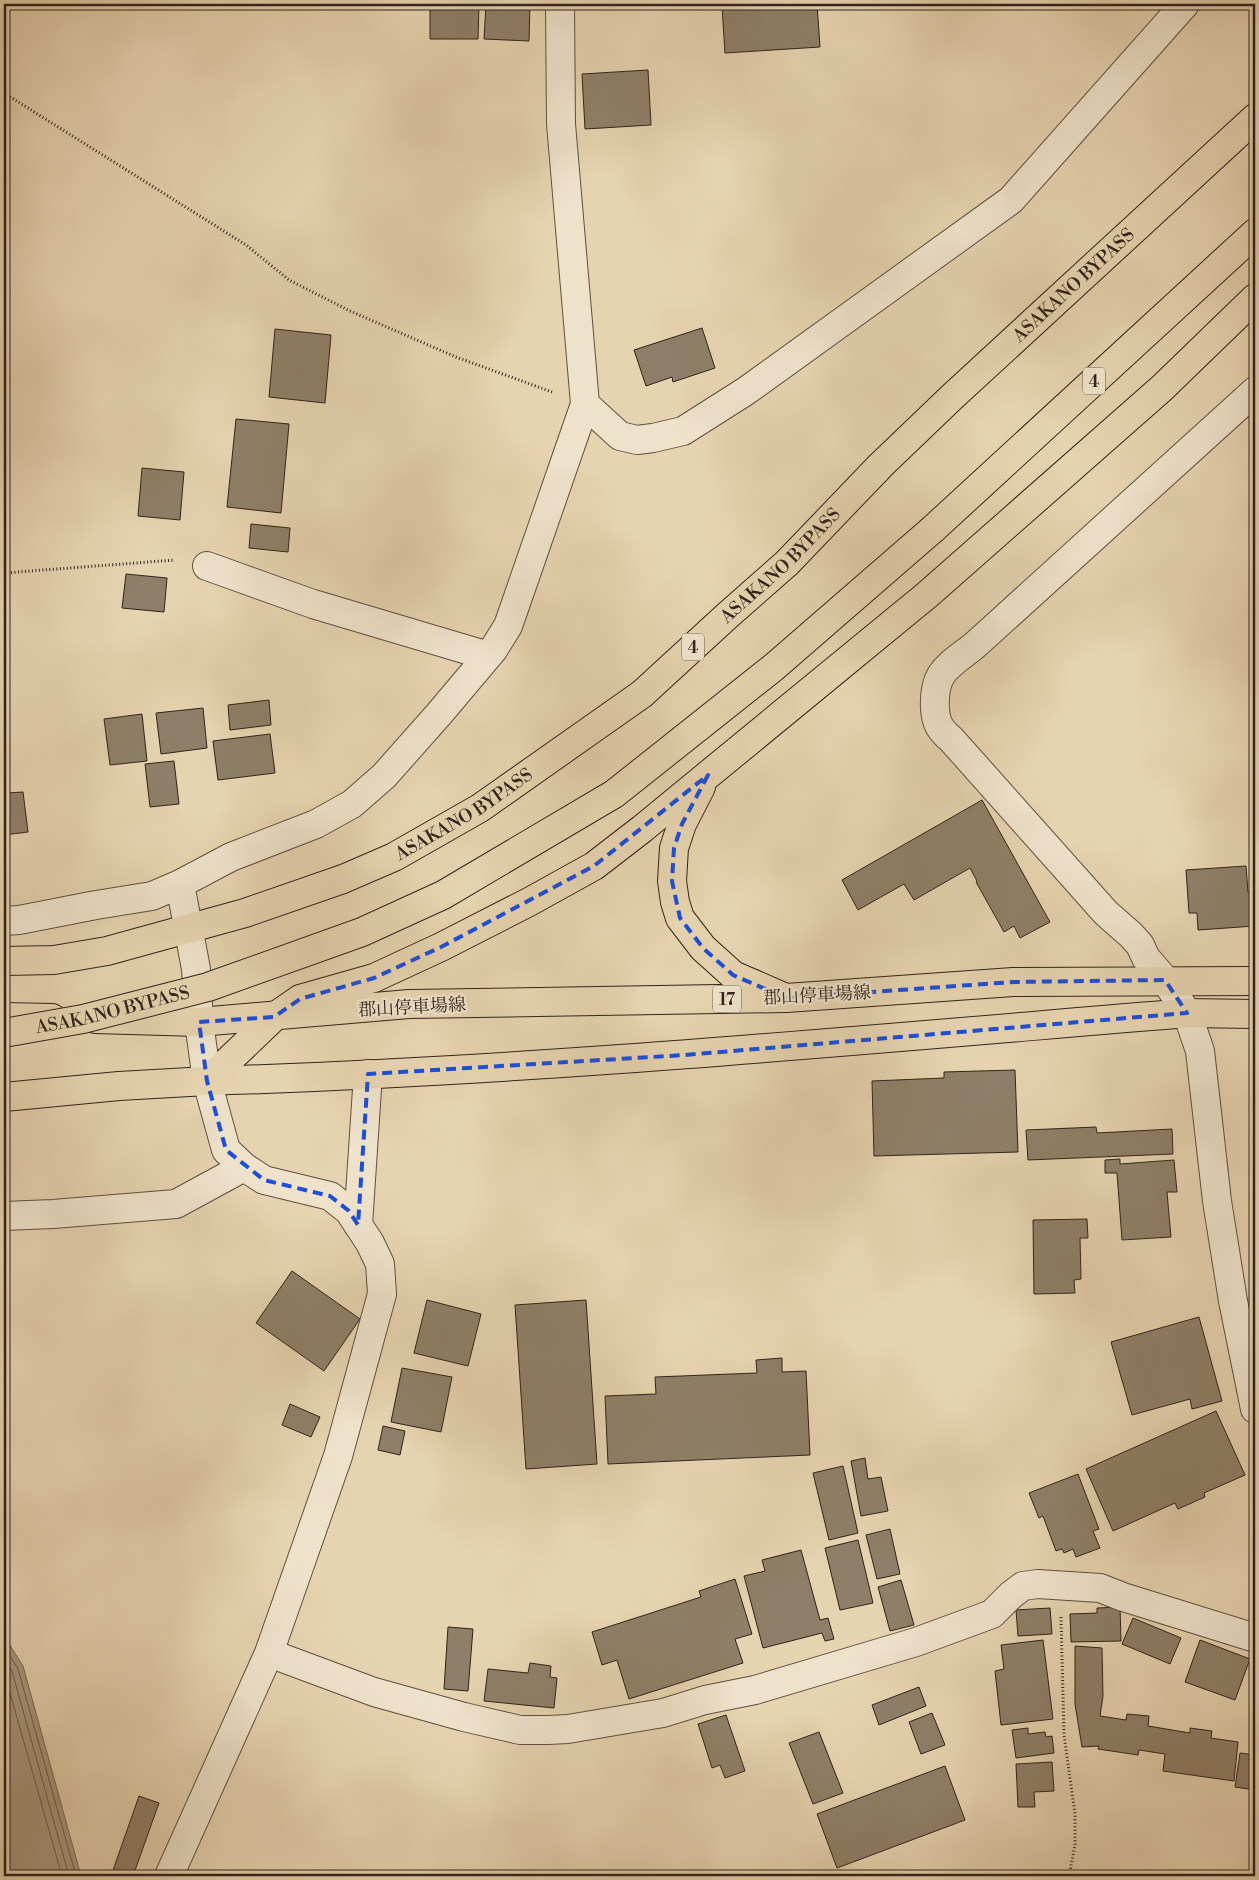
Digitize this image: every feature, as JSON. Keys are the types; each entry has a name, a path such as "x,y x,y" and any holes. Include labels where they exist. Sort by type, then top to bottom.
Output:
{"main road":[{"name":"ASAKANO BYPASS","path":"4,961 54,960 98,952 246,913 343,879 394,857 480,808 642,694 788,563 882,465 953,396 1255,118"},
{"name":"ASAKANO BYPASS","path":"4,1033 83,1020 208,987 362,932 443,896 614,794 774,667 933,529 1255,233"},
{"path":"207,1081 274,1017 300,998 374,978 441,947 594,866 928,596 1162,388 1255,298"},
{"path":"708,775 682,824 674,848 672,881 675,902 680,918 703,948 733,975 786,998"},
{"name":"郡山停車場線","path":"4,1017 199,1022 409,1004 786,998 1013,982 1255,981"},
{"path":"4,1097 119,1086 300,1078 686,1055 1187,1013 1255,1014"}],"street":[{"path":"4,921 19,920 152,896 204,872 216,864 316,824 352,804 384,776 488,656 508,626 585,404 561,124 560,4"},
{"path":"585,404 620,436 637,440 683,431 746,391 1011,200 1185,4"},
{"path":"1255,391 974,646 946,668 935,688 935,716 941,732 957,746 1106,913 1132,935 1140,945 1146,958 1165,980 1187,1013 1200,1051 1218,1201 1233,1301 1255,1409"},
{"path":"207,566 313,604 488,656"},
{"path":"169,1876 269,1653 338,1456 382,1294 380,1264 350,1211 330,1196 264,1180 244,1167 226,1150 207,1081 199,1022 196,969 187,930 180,884"},
{"path":"358,1225 368,1074"},
{"path":"4,1216 176,1204 244,1167"},
{"path":"269,1653 374,1692 464,1717 520,1730 568,1729 640,1718 800,1677 916,1642 981,1619 992,1614 1023,1586 1038,1584 1100,1588 1123,1598 1255,1638"}],"path":[{"path":"4,93 246,245 289,280 350,311 456,357 515,379"},
{"path":"4,573 182,560 207,566"},
{"path":"1061,1586 1064,1735 1075,1814 1075,1845 1069,1876"}],"highlighted area":[{"path":"708,775 682,824 674,848 672,881 680,918 703,948 733,975 786,998 1013,982 1165,980 1187,1013 685,1055 368,1074 358,1225 349,1211 330,1196 264,1180 226,1150 207,1081 199,1022 274,1017 300,999 374,978 441,947 594,866"}],"water":[{"path":"4,1636 23,1666 81,1876 4,1876"}],"building":[{"path":"430,4 479,4 478,39 430,39"},
{"path":"486,4 530,4 529,41 484,39"},
{"path":"761,4 817,4 820,47 725,53 722,7"},
{"path":"648,70 651,125 585,129 582,74"},
{"path":"702,328 715,368 673,382 672,377 646,386 634,350"},
{"path":"275,329 331,335 325,403 269,397"},
{"path":"236,419 289,424 281,513 227,507"},
{"path":"142,468 184,472 180,520 138,516"},
{"path":"251,524 290,528 288,552 249,548"},
{"path":"126,574 167,578 164,612 122,608"},
{"path":"269,700 271,725 230,730 228,705"},
{"path":"203,708 207,748 161,754 156,713"},
{"path":"142,714 147,761 110,765 104,719"},
{"path":"270,734 275,773 218,780 213,741"},
{"path":"174,761 179,804 150,807 145,764"},
{"path":"4,765 7,793 23,792 28,832 4,835"},
{"path":"982,800 1050,922 1020,938 1014,926 1004,932 970,868 914,900 904,884 858,910 842,880"},
{"path":"1246,866 1248,892 1255,892 1255,926 1198,930 1197,913 1189,913 1186,870"},
{"path":"1015,1070 1018,1152 874,1156 872,1081 944,1078 944,1072"},
{"path":"1096,1127 1097,1133 1172,1129 1173,1154 1028,1160 1026,1130"},
{"path":"1120,1159 1120,1164 1174,1160 1177,1192 1167,1192 1171,1237 1122,1240 1117,1173 1105,1173 1105,1160"},
{"path":"1087,1219 1088,1238 1080,1238 1081,1279 1074,1280 1075,1293 1034,1294 1033,1220"},
{"path":"292,1271 360,1319 324,1371 256,1323"},
{"path":"427,1300 481,1314 468,1366 414,1353"},
{"path":"586,1300 597,1464 526,1469 515,1305"},
{"path":"1199,1317 1222,1401 1192,1409 1190,1399 1132,1415 1111,1342"},
{"path":"782,1358 782,1372 806,1371 810,1455 608,1464 605,1396 656,1394 655,1377 757,1373 756,1360"},
{"path":"402,1368 452,1377 441,1432 391,1422"},
{"path":"290,1404 320,1417 311,1437 282,1425"},
{"path":"1216,1411 1245,1475 1204,1493 1205,1497 1178,1509 1175,1503 1113,1531 1086,1469"},
{"path":"383,1426 405,1431 400,1455 378,1450"},
{"path":"865,1458 868,1479 881,1477 888,1511 861,1516 851,1461"},
{"path":"843,1466 858,1533 829,1540 813,1473"},
{"path":"1078,1474 1099,1529 1093,1531 1100,1548 1076,1557 1073,1549 1064,1553 1062,1549 1056,1551 1043,1516 1039,1518 1029,1493"},
{"path":"890,1529 900,1574 877,1579 866,1535"},
{"path":"858,1540 873,1603 840,1610 825,1548"},
{"path":"801,1550 820,1620 828,1618 834,1639 825,1641 822,1633 763,1648 744,1576 765,1571 762,1560"},
{"path":"735,1579 752,1634 735,1639 743,1663 629,1699 617,1660 602,1665 592,1632 701,1597 699,1591"},
{"path":"901,1580 914,1625 890,1631 878,1587"},
{"path":"1120,1607 1121,1641 1071,1642 1070,1614 1097,1613 1097,1608"},
{"path":"1050,1608 1052,1634 1018,1636 1016,1610"},
{"path":"1133,1618 1181,1638 1170,1664 1122,1644"},
{"path":"448,1627 473,1629 468,1691 444,1689"},
{"path":"1043,1640 1053,1719 1001,1725 995,1671 1004,1669 1001,1645"},
{"path":"1200,1640 1250,1659 1235,1700 1185,1682"},
{"path":"1075,1646 1102,1648 1103,1696 1100,1716 1126,1720 1127,1714 1149,1716 1148,1726 1190,1733 1190,1728 1212,1731 1211,1738 1238,1742 1234,1781 1163,1771 1165,1754 1139,1750 1138,1755 1098,1749 1099,1746 1082,1747 1075,1704"},
{"path":"530,1663 551,1666 550,1677 557,1678 554,1708 484,1701 488,1669 528,1673"},
{"path":"919,1687 926,1706 879,1725 872,1705"},
{"path":"932,1713 945,1745 921,1754 909,1722"},
{"path":"726,1715 745,1771 725,1778 720,1765 712,1768 698,1724"},
{"path":"1028,1728 1028,1734 1045,1732 1046,1737 1052,1736 1054,1753 1016,1758 1012,1730"},
{"path":"819,1732 843,1793 813,1804 789,1743"},
{"path":"1240,1753 1255,1755 1255,1790 1235,1787"},
{"path":"1052,1762 1054,1791 1034,1792 1035,1807 1018,1807 1016,1764"},
{"path":"945,1766 965,1820 837,1868 817,1814"},
{"path":"139,1796 159,1803 133,1876 111,1876"}]}
